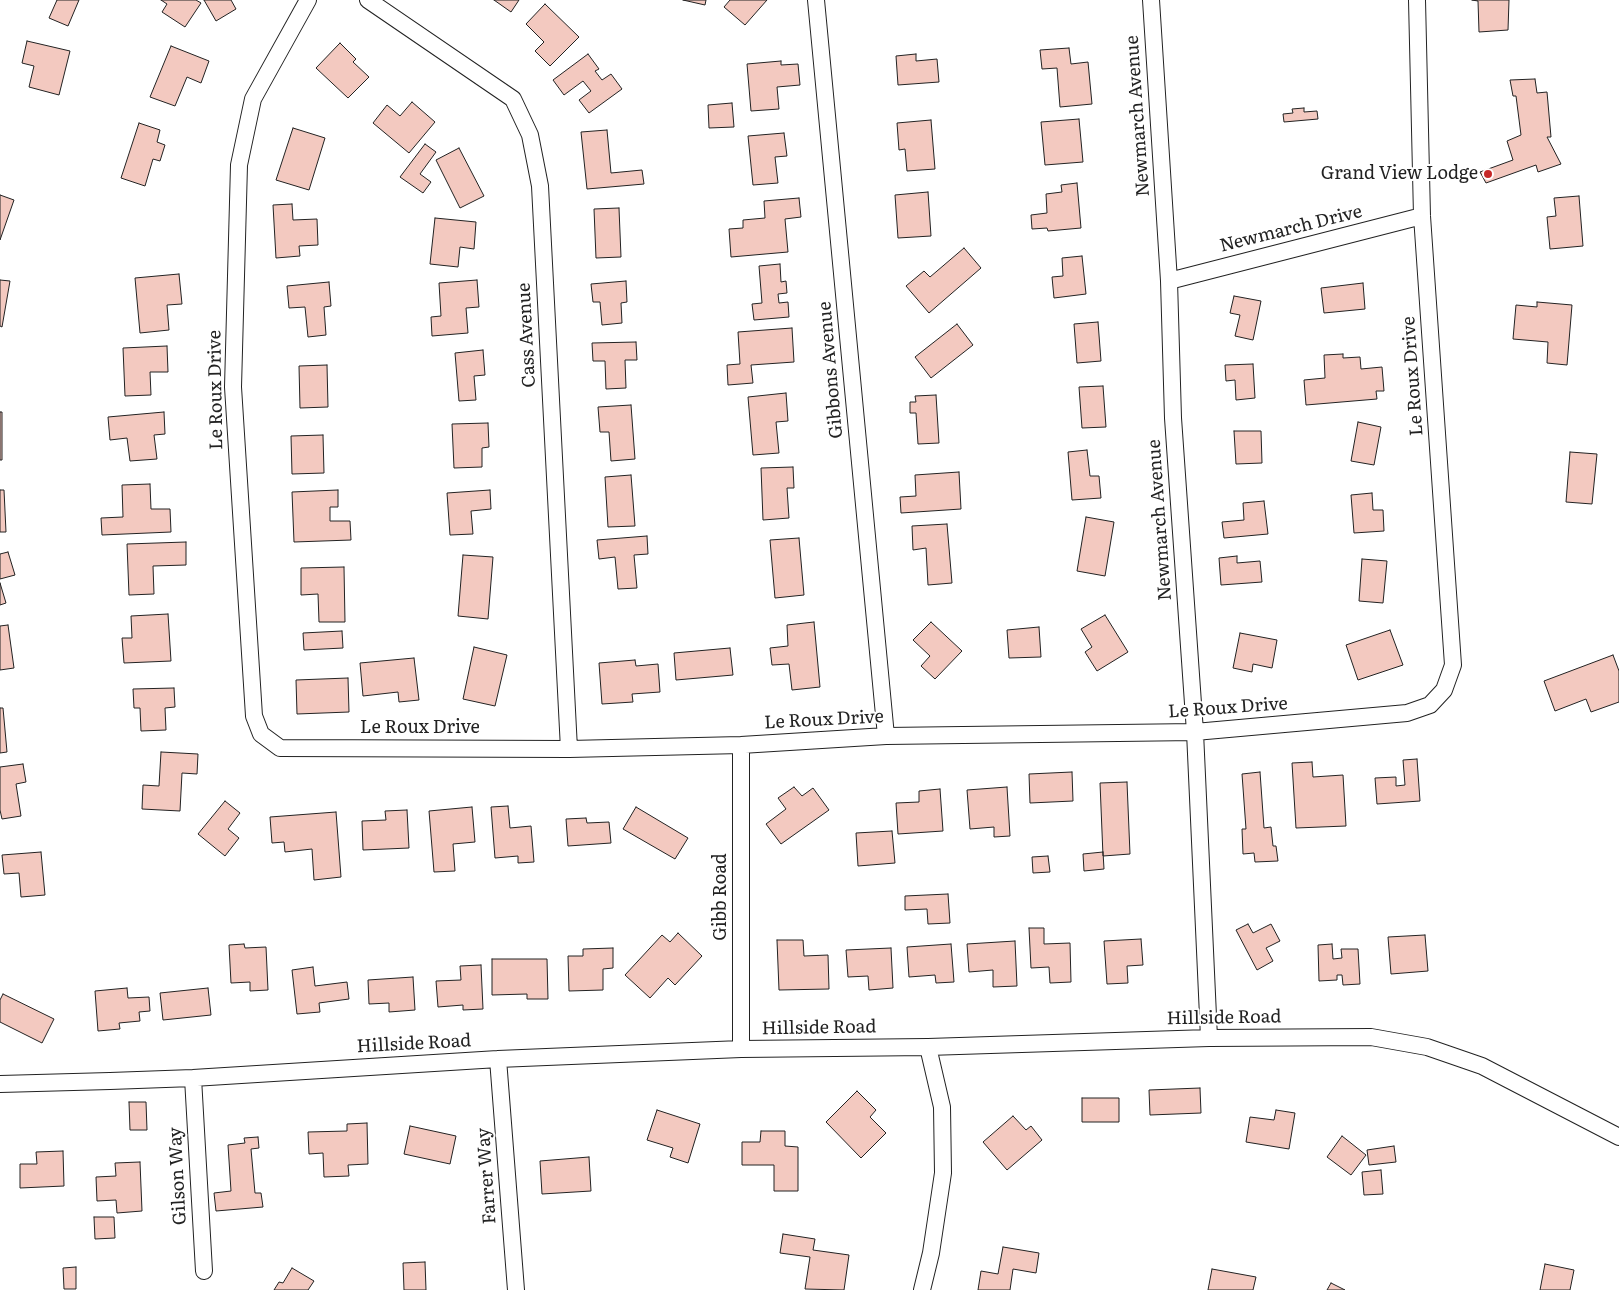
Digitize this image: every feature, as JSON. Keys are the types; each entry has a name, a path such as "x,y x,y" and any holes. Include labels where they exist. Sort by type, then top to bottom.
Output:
{"street":[{"name":"Le Roux Drive","path":"308,0 253,99 239,165 233,387 254,716 261,734 280,748 569,749 741,745 886,736 1195,732 1407,713 1430,705 1444,690 1453,665 1422,216 1417,0"},
{"name":"Cass Avenue","path":"368,0 513,100 530,135 540,186 569,749"},
{"name":"Gibbons Avenue","path":"816,0 886,736"},
{"name":"Newmarch Avenue","path":"1151,0 1169,281 1173,418 1195,732 1209,1038"},
{"name":"Newmarch Drive","path":"1169,281 1422,216"},
{"name":"Gibb Road","path":"741,745 741,1050"},
{"name":"Hillside Road","path":"0,1084 110,1082 498,1059 741,1050 928,1047 1209,1038 1371,1037 1426,1047 1482,1066 1619,1137"},
{"path":"922,1290 931,1253 943,1173 942,1107 928,1047"},
{"name":"Farrer Way","path":"498,1059 516,1290"},
{"name":"Gilson Way","path":"192,1078 204,1271"}],"building":[{"path":"57,0 79,0 68,26 49,18"},
{"path":"161,0 196,0 201,3 185,27 162,12 167,4"},
{"path":"204,0 231,0 236,9 216,21"},
{"path":"494,0 519,0 511,12"},
{"path":"683,0 706,0 705,5"},
{"path":"730,0 767,0 745,25 724,7"},
{"path":"1472,0 1509,0 1508,30 1479,32 1478,1"},
{"path":"545,4 579,37 550,66 535,51 544,42 526,24"},
{"path":"27,41 70,51 59,95 29,87 34,66 22,63"},
{"path":"340,43 356,59 353,62 369,77 348,98 316,68"},
{"path":"171,46 209,61 201,83 187,77 175,106 150,97"},
{"path":"1069,48 1071,64 1088,62 1092,104 1060,107 1057,68 1042,69 1040,50"},
{"path":"588,54 599,69 595,71 602,80 611,74 622,89 589,113 579,100 591,91 583,81 564,95 553,80"},
{"path":"916,54 916,61 937,59 939,82 898,85 896,56"},
{"path":"781,61 781,65 798,64 800,85 777,87 779,109 751,111 747,64"},
{"path":"1535,79 1537,93 1547,92 1551,137 1547,137 1561,164 1538,172 1536,165 1486,183 1480,172 1513,160 1507,141 1521,135 1516,96 1513,96 1510,80"},
{"path":"412,102 435,122 409,153 373,123 387,105 400,116"},
{"path":"732,103 734,127 709,128 708,105"},
{"path":"1304,108 1304,112 1317,111 1318,119 1284,122 1283,114 1293,113 1292,109"},
{"path":"1079,119 1083,162 1045,165 1041,122"},
{"path":"931,120 935,169 907,171 905,149 899,150 897,123"},
{"path":"139,123 160,130 157,142 165,145 160,161 153,159 145,186 121,178"},
{"path":"293,128 325,138 309,190 276,180"},
{"path":"607,130 611,173 642,170 644,184 587,189 581,132"},
{"path":"784,133 787,156 775,157 778,183 753,185 748,136"},
{"path":"425,144 436,152 420,174 431,182 423,193 400,177"},
{"path":"459,148 484,196 460,208 436,160"},
{"path":"1077,183 1081,228 1048,231 1047,228 1032,229 1031,215 1047,213 1046,194 1062,192 1061,185"},
{"path":"928,192 931,236 898,238 895,195"},
{"path":"0,195 14,200 0,240"},
{"path":"1579,196 1583,246 1550,249 1547,217 1556,216 1554,198"},
{"path":"799,198 801,217 785,219 788,252 731,257 729,229 743,228 743,220 765,218 764,201"},
{"path":"292,204 293,220 317,219 318,245 299,246 300,256 276,258 273,205"},
{"path":"619,208 621,257 596,258 594,209"},
{"path":"435,218 476,222 474,249 460,247 458,267 430,264"},
{"path":"964,248 981,268 929,313 906,286 924,271 930,277"},
{"path":"1082,256 1086,294 1054,298 1052,277 1063,276 1062,258"},
{"path":"780,264 781,282 786,281 787,293 778,294 779,303 788,302 789,317 754,320 752,304 762,303 759,266"},
{"path":"179,274 182,304 167,305 169,330 140,333 135,278"},
{"path":"0,280 10,281 2,327 0,326"},
{"path":"477,280 479,307 466,308 468,333 432,336 431,317 441,316 439,283"},
{"path":"626,281 627,302 621,303 622,323 602,325 600,302 593,302 591,284"},
{"path":"329,282 331,306 324,307 326,335 308,337 305,307 289,308 287,286"},
{"path":"1363,283 1365,309 1324,313 1321,288"},
{"path":"1234,296 1261,301 1253,340 1235,336 1240,315 1230,313"},
{"path":"1537,302 1572,305 1567,365 1547,363 1548,342 1513,339 1516,305 1537,307"},
{"path":"1098,322 1101,361 1077,363 1074,324"},
{"path":"957,324 973,345 931,378 915,357"},
{"path":"792,328 794,362 751,365 753,383 728,385 727,365 740,364 738,332"},
{"path":"636,342 637,360 625,360 626,388 606,389 605,361 593,361 592,343"},
{"path":"167,346 168,372 150,372 151,395 125,396 123,348"},
{"path":"483,350 485,375 474,376 476,400 459,401 455,353"},
{"path":"1343,354 1343,358 1360,357 1361,369 1382,367 1384,391 1376,391 1377,399 1306,405 1304,380 1325,378 1324,355"},
{"path":"1253,364 1255,398 1236,400 1235,380 1226,381 1225,365"},
{"path":"327,365 328,407 300,408 299,366"},
{"path":"1103,386 1106,427 1082,428 1079,387"},
{"path":"786,393 788,421 776,422 779,453 753,455 748,397"},
{"path":"936,395 939,443 918,444 916,413 910,413 910,402 916,402 915,396"},
{"path":"631,405 635,459 611,461 609,432 600,432 598,407"},
{"path":"0,412 2,412 2,460 0,460"},
{"path":"164,412 165,434 154,435 157,459 130,461 127,438 110,440 108,417"},
{"path":"1358,422 1381,427 1374,465 1351,461"},
{"path":"488,423 489,447 482,448 482,467 454,468 452,424"},
{"path":"1234,431 1261,431 1262,463 1236,464"},
{"path":"323,435 324,473 292,474 291,436"},
{"path":"1087,450 1090,476 1099,476 1101,498 1072,500 1068,452"},
{"path":"1570,452 1597,454 1592,504 1566,502"},
{"path":"793,467 794,488 787,488 789,518 763,520 761,468"},
{"path":"959,472 961,509 901,513 900,497 916,496 915,475"},
{"path":"631,475 635,526 608,527 605,477"},
{"path":"150,484 151,509 170,509 171,532 102,535 101,518 123,517 122,485"},
{"path":"0,490 4,490 6,532 0,532"},
{"path":"338,490 338,507 330,507 330,521 350,521 351,540 294,542 292,492"},
{"path":"490,490 491,509 471,511 473,534 450,535 447,493"},
{"path":"1372,493 1373,510 1383,510 1384,531 1354,533 1351,495"},
{"path":"1264,501 1268,534 1224,538 1222,522 1244,520 1243,503"},
{"path":"1086,517 1114,522 1105,576 1077,571"},
{"path":"947,524 952,583 928,585 926,548 913,550 912,526"},
{"path":"647,536 648,554 634,555 637,588 618,589 615,557 599,559 597,540"},
{"path":"799,538 804,595 775,598 770,540"},
{"path":"186,542 186,565 153,566 154,594 129,595 127,544"},
{"path":"8,552 15,575 0,579 0,554"},
{"path":"463,555 493,557 488,619 458,616"},
{"path":"1237,556 1237,563 1260,561 1262,582 1221,585 1219,558"},
{"path":"1362,559 1387,561 1383,603 1359,601"},
{"path":"344,567 345,622 319,622 318,594 301,595 301,568"},
{"path":"0,583 6,603 0,605"},
{"path":"168,614 171,661 124,663 122,638 132,638 131,616"},
{"path":"1105,615 1128,652 1097,671 1085,652 1092,647 1081,629"},
{"path":"814,622 820,687 792,690 789,664 772,665 770,648 788,646 787,625"},
{"path":"931,622 962,651 935,679 921,666 930,656 913,640"},
{"path":"8,625 14,668 0,670 0,626"},
{"path":"1039,627 1041,657 1009,658 1007,630"},
{"path":"1390,630 1403,665 1358,680 1346,645"},
{"path":"342,631 343,648 304,650 303,633"},
{"path":"1240,633 1277,640 1272,668 1253,664 1252,672 1233,668"},
{"path":"474,647 507,655 495,706 463,699"},
{"path":"730,648 733,675 676,680 674,653"},
{"path":"1613,655 1619,671 1619,702 1591,712 1586,699 1555,711 1544,681"},
{"path":"414,658 419,700 399,702 398,692 363,696 360,663"},
{"path":"635,660 636,666 658,664 660,692 632,694 633,702 602,704 599,663"},
{"path":"348,678 349,712 297,714 296,680"},
{"path":"174,688 175,707 165,708 166,730 141,731 140,708 134,708 133,689"},
{"path":"0,708 3,708 7,752 0,753"},
{"path":"161,752 198,754 197,774 182,773 180,811 142,809 143,785 159,786"},
{"path":"1417,759 1420,801 1377,804 1375,778 1396,777 1396,786 1405,785 1403,760"},
{"path":"1312,762 1313,777 1343,775 1346,826 1296,828 1292,763"},
{"path":"23,764 26,782 16,784 21,816 2,819 0,810 0,767"},
{"path":"1072,772 1073,801 1030,803 1029,774"},
{"path":"1260,772 1264,828 1271,827 1273,846 1276,846 1278,861 1255,862 1254,853 1243,854 1242,829 1246,829 1242,774"},
{"path":"1127,782 1130,854 1103,856 1100,783"},
{"path":"794,787 802,796 813,788 829,810 781,844 766,824 786,809 778,798"},
{"path":"1007,787 1010,836 994,837 994,827 970,829 967,790"},
{"path":"940,789 943,831 898,834 896,803 919,802 919,791"},
{"path":"225,801 240,813 228,829 239,838 225,856 198,834"},
{"path":"508,806 510,828 531,826 534,862 518,863 518,856 495,858 491,807"},
{"path":"472,807 475,842 453,844 455,871 434,872 429,811"},
{"path":"636,807 688,838 675,859 623,829"},
{"path":"407,810 409,848 363,850 362,821 386,820 385,811"},
{"path":"336,812 341,877 314,880 312,849 285,852 284,842 272,843 270,817"},
{"path":"586,818 587,823 609,822 611,843 568,846 566,819"},
{"path":"892,831 895,863 858,866 856,833"},
{"path":"41,852 45,895 21,897 19,873 4,874 2,855"},
{"path":"1103,852 1104,869 1084,871 1083,854"},
{"path":"1048,856 1050,872 1033,873 1032,857"},
{"path":"948,894 950,923 928,924 927,909 905,910 905,896"},
{"path":"1248,924 1253,933 1271,924 1280,941 1266,948 1273,961 1257,970 1236,930"},
{"path":"1029,928 1044,928 1044,944 1070,943 1071,982 1050,983 1049,967 1031,968"},
{"path":"678,933 702,956 675,985 668,978 650,998 625,975 662,935 670,942"},
{"path":"1425,935 1428,971 1391,974 1388,937"},
{"path":"1141,939 1143,965 1127,966 1128,983 1107,984 1104,941"},
{"path":"777,940 803,940 804,956 828,955 829,989 779,990"},
{"path":"1015,941 1017,986 993,987 993,970 969,972 967,944"},
{"path":"244,944 245,948 266,947 268,990 250,991 250,982 231,983 229,945"},
{"path":"951,944 954,982 936,983 935,975 909,977 907,947"},
{"path":"1332,944 1333,959 1342,958 1341,949 1358,949 1360,984 1343,985 1342,975 1337,975 1337,980 1319,981 1318,945"},
{"path":"613,948 613,968 603,969 603,990 569,991 568,956 583,956 583,949"},
{"path":"891,948 893,988 869,990 868,976 848,977 846,950"},
{"path":"492,959 547,959 548,999 527,999 527,994 492,995"},
{"path":"481,965 483,1009 463,1010 463,1005 438,1007 436,981 461,980 460,966"},
{"path":"313,967 315,986 347,982 349,999 319,1003 320,1012 297,1014 292,970"},
{"path":"413,977 415,1010 389,1012 389,1003 369,1004 368,980"},
{"path":"127,988 128,998 149,997 150,1011 139,1012 140,1021 119,1023 120,1029 98,1031 95,991"},
{"path":"208,988 211,1015 163,1020 160,993"},
{"path":"3,994 54,1019 42,1043 0,1022 0,1000"},
{"path":"1200,1088 1201,1113 1150,1115 1149,1090"},
{"path":"857,1091 876,1110 870,1117 886,1133 861,1158 826,1122"},
{"path":"1082,1098 1119,1098 1119,1122 1082,1122"},
{"path":"129,1102 146,1102 147,1130 130,1130"},
{"path":"657,1110 700,1124 688,1163 670,1157 673,1148 647,1140"},
{"path":"1276,1110 1295,1113 1289,1149 1246,1142 1250,1117 1274,1120"},
{"path":"1013,1116 1026,1130 1031,1126 1042,1140 1007,1170 983,1142"},
{"path":"367,1123 368,1164 348,1165 349,1176 324,1177 323,1153 309,1154 308,1132 347,1131 347,1124"},
{"path":"410,1126 456,1136 450,1164 404,1154"},
{"path":"761,1131 785,1131 785,1146 798,1147 798,1191 774,1191 774,1165 742,1165 742,1142 760,1142"},
{"path":"1342,1136 1366,1155 1351,1175 1327,1157"},
{"path":"258,1137 259,1148 251,1149 255,1193 261,1193 263,1207 216,1211 214,1193 231,1191 228,1145 245,1143 244,1138"},
{"path":"1394,1146 1396,1162 1369,1165 1367,1150"},
{"path":"63,1151 64,1186 20,1188 20,1164 37,1164 36,1152"},
{"path":"589,1157 591,1191 542,1194 540,1161"},
{"path":"140,1162 142,1211 117,1213 116,1200 97,1201 96,1177 116,1176 115,1163"},
{"path":"1381,1170 1383,1194 1364,1195 1362,1172"},
{"path":"94,1217 114,1217 115,1238 95,1239"},
{"path":"783,1234 815,1239 813,1250 849,1255 844,1290 805,1289 810,1257 780,1253"},
{"path":"1003,1247 1039,1253 1036,1273 1013,1269 1010,1290 978,1290 981,1271 998,1274"},
{"path":"425,1262 426,1290 404,1290 403,1263"},
{"path":"1545,1264 1574,1270 1570,1290 1540,1290"},
{"path":"76,1267 76,1289 64,1289 63,1268"},
{"path":"292,1268 314,1281 308,1290 274,1290 279,1282 283,1283"},
{"path":"1212,1269 1256,1277 1253,1290 1208,1290"},
{"path":"1331,1283 1345,1290 1327,1290"}],"place":[{"name":"Grand View Lodge","path":"1488,174"}]}
